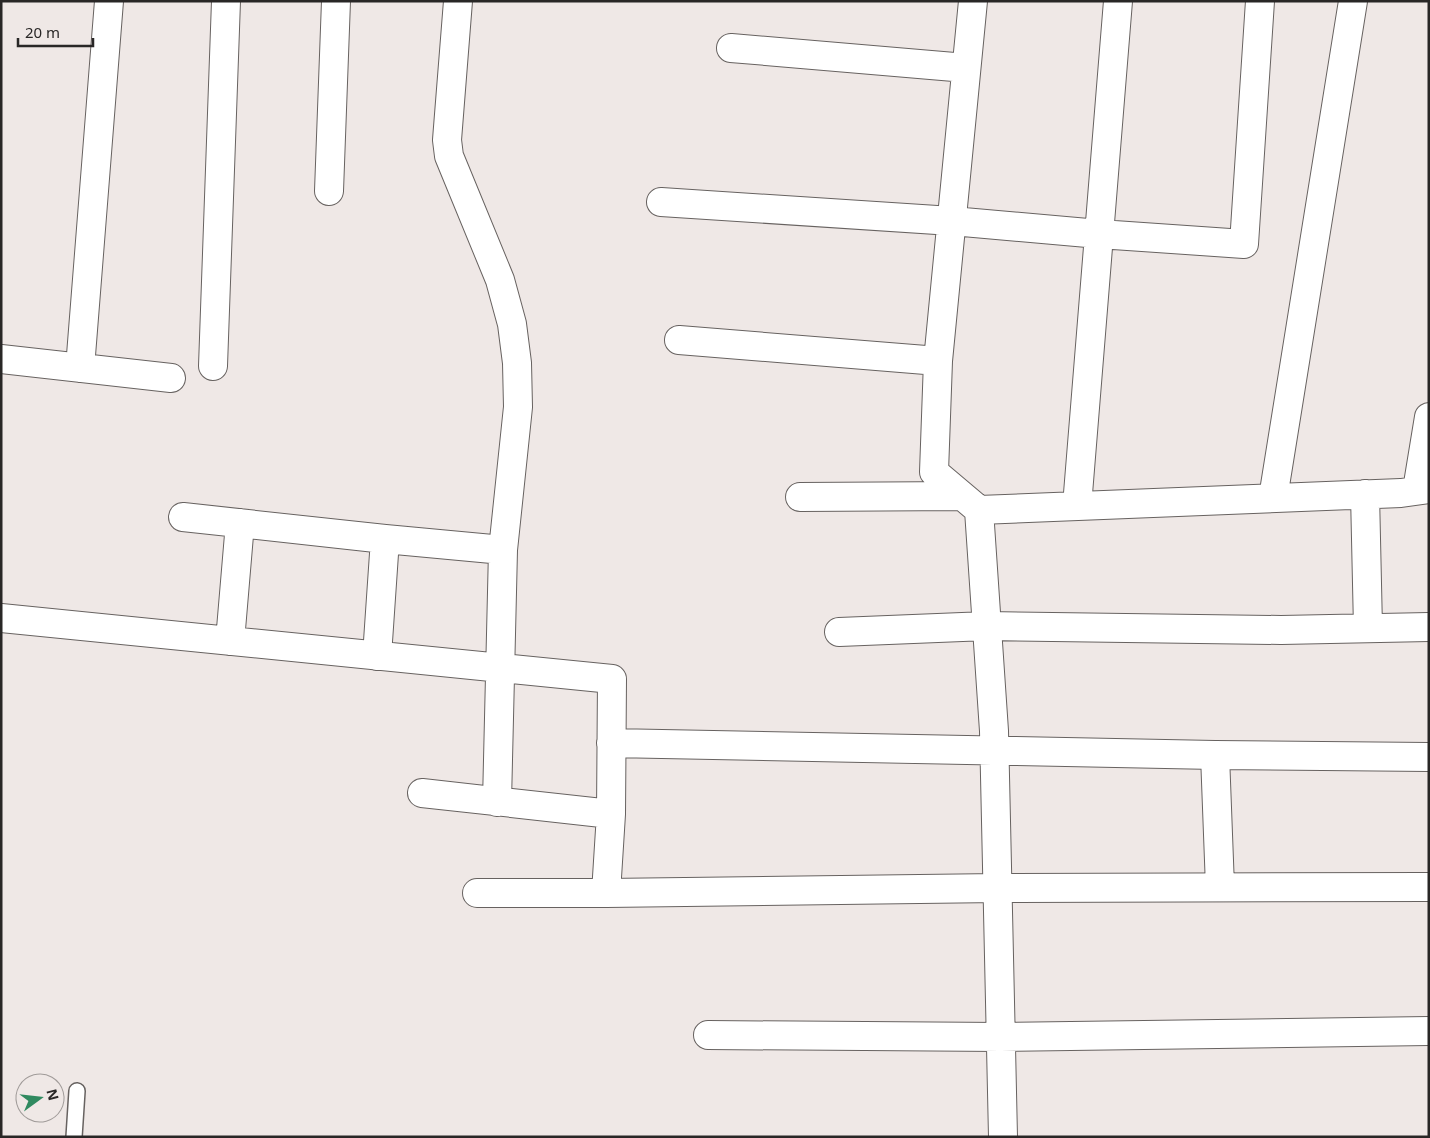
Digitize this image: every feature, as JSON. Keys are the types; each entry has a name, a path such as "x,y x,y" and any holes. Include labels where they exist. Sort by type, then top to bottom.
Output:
{"street":[{"path":"80,368 109,1"},
{"path":"213,366 226,1"},
{"path":"329,191 336,1"},
{"path":"458,1 447,140 449,156 500,280 512,324 517,363 518,407 503,550 497,802"},
{"path":"974,1 938,361 934,472 971,503 987,626 995,751 1003,1137"},
{"path":"1077,506 1118,1"},
{"path":"661,202 952,221 1244,244 1260,1"},
{"path":"1273,498 1354,1"},
{"path":"731,48 966,68"},
{"path":"679,340 938,361"},
{"path":"1,359 171,378"},
{"path":"800,497 1077,506 1423,490 1429,417"},
{"path":"1366,494 1368,628"},
{"path":"183,517 503,550"},
{"path":"230,641 240,522"},
{"path":"377,656 385,539"},
{"path":"1,618 612,679 611,814 606,893"},
{"path":"839,632 987,626 1281,630 1429,627"},
{"path":"611,743 1215,756 1429,757"},
{"path":"1215,756 1220,887"},
{"path":"422,793 611,814"},
{"path":"477,893 998,888 1429,887"},
{"path":"708,1035 1001,1037 1429,1031"}],"lane":[{"path":"74,1137 77,1091"}]}
